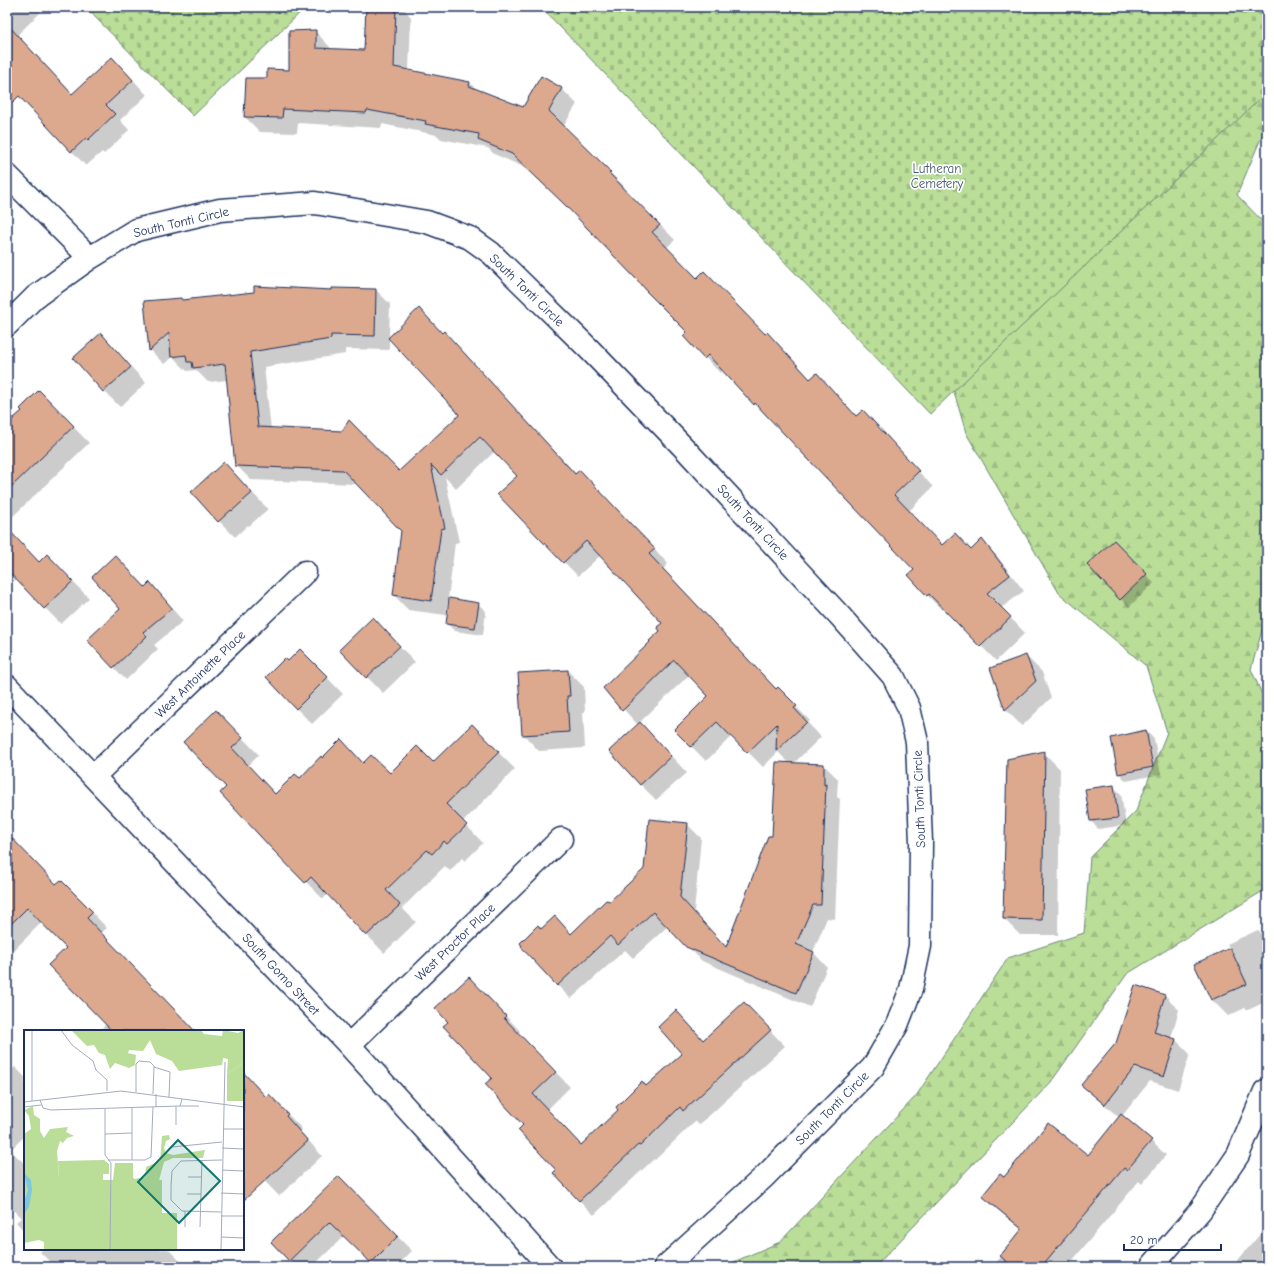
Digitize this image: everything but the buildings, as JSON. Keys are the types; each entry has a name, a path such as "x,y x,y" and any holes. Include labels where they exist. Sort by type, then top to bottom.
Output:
{"street":[{"path":"7,175 90,258"},
{"name":"South Tonti Circle","path":"7,325 35,297 90,258 136,230 220,210 315,204 427,222 470,238 496,259 590,350 681,444 840,616 893,676 909,708 917,742 921,842 920,946 910,989 897,1025 873,1067 853,1088 764,1177 665,1267"},
{"name":"West Antoinette Place","path":"94,776 305,572"},
{"name":"South Gomo Street","path":"7,686 349,1045 550,1267"},
{"name":"West Proctor Place","path":"349,1045 561,839"},
{"path":"1150,1267 1200,1211 1238,1155 1265,1091"}],"green space":[{"path":"85,7 306,7 193,116"},
{"name":"Lutheran Cemetery","path":"541,7 1267,7 1267,92 930,414"},
{"path":"1267,7 1267,124 1237,195 1267,226 1267,613 1251,669 1267,706 1267,893 1263,891 1127,974 1051,1082 875,1267 722,1267 780,1242 916,1096 1008,958 1084,933 1090,857 1136,811 1167,732 1146,666 1059,593 966,433 926,295"}]}
